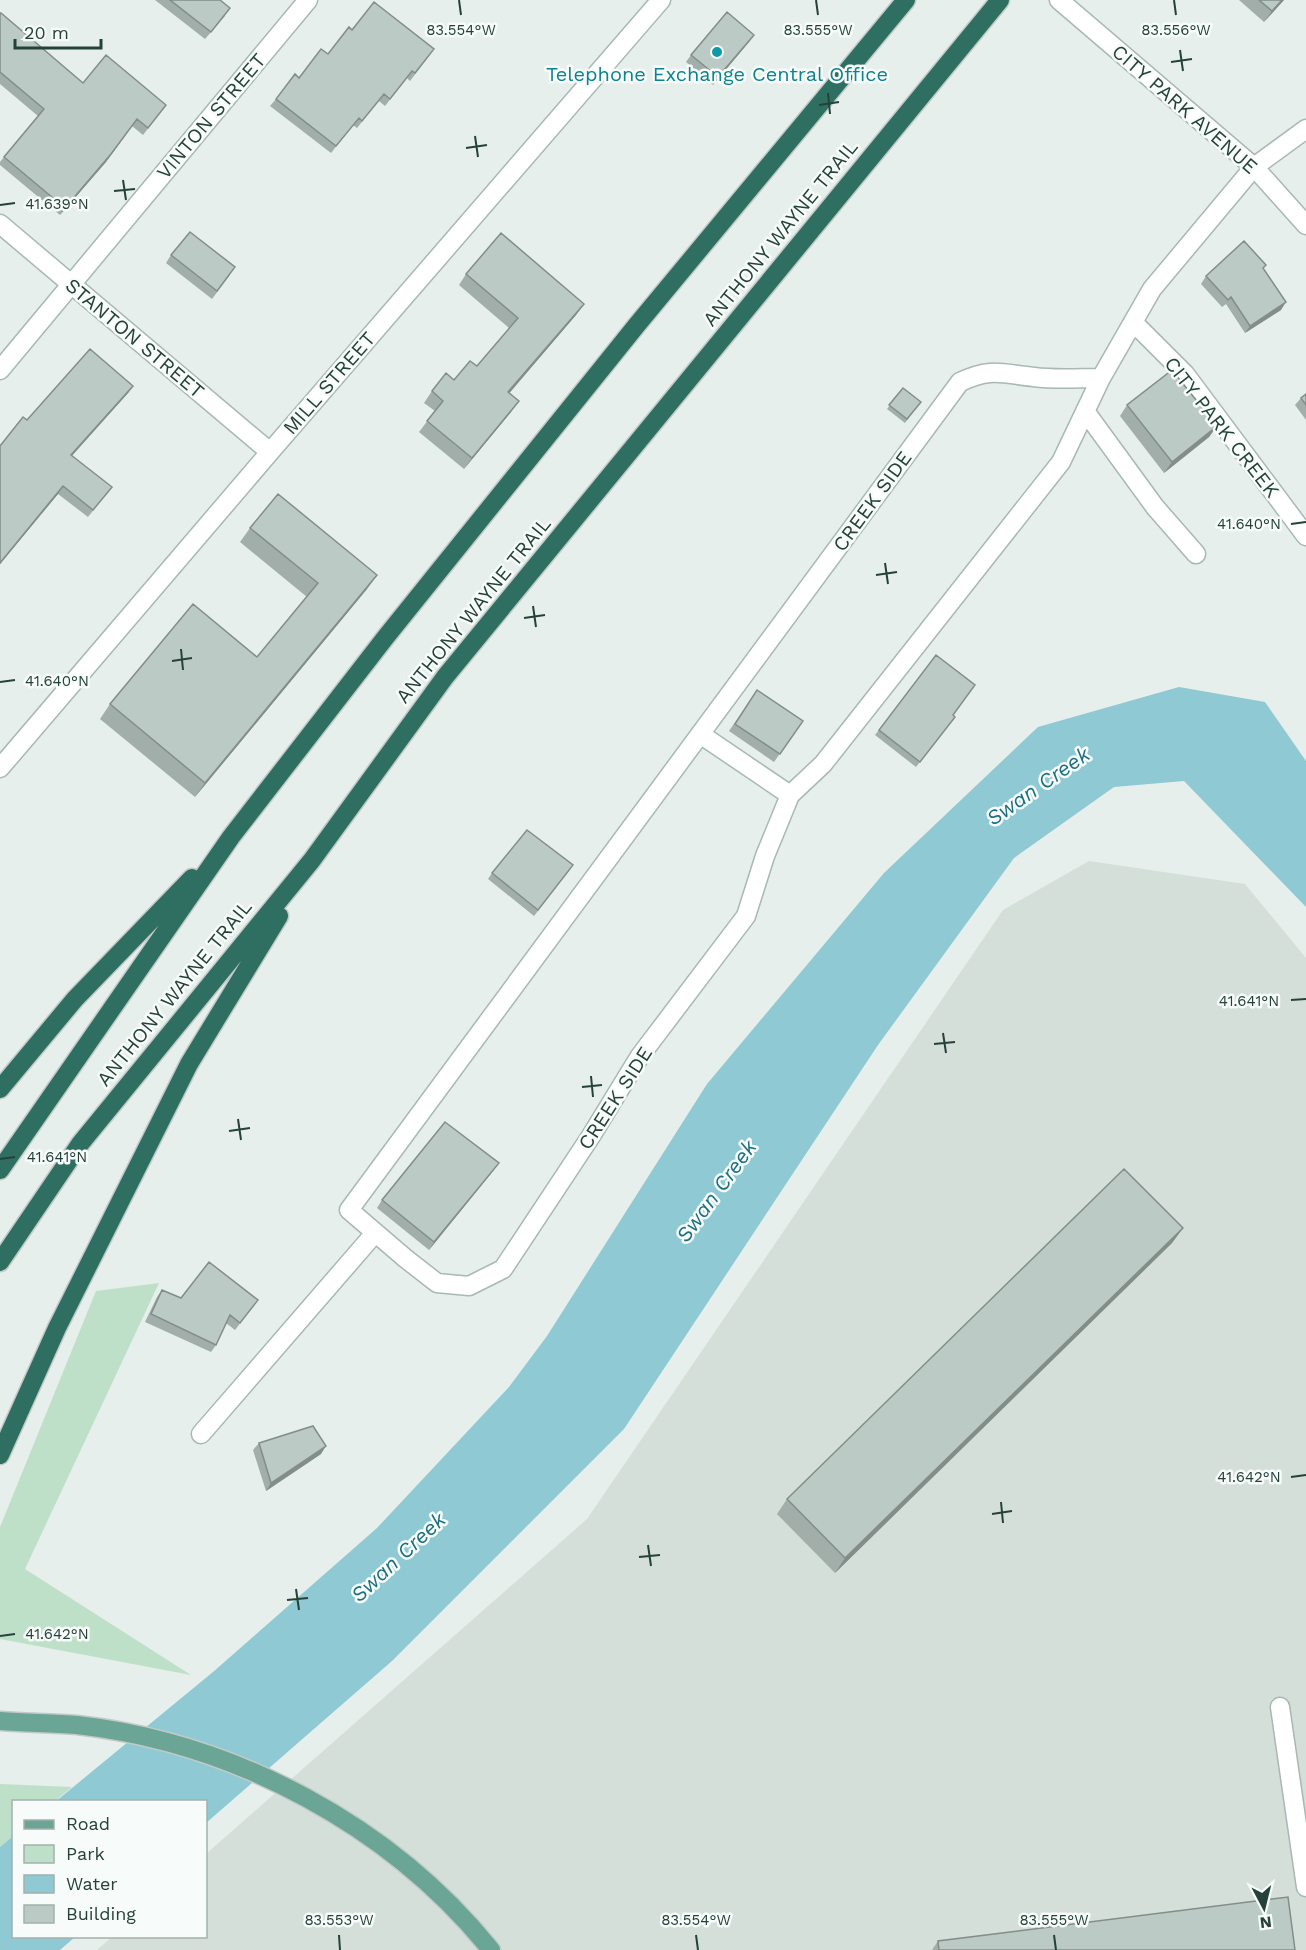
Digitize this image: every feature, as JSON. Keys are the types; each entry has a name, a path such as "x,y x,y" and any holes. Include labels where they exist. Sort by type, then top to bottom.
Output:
{"highway":[{"name":"ANTHONY WAYNE TRAIL","path":"0,1170 231,837 385,638 636,326 906,0"},
{"name":"ANTHONY WAYNE TRAIL","path":"0,1262 80,1144 312,860 445,678 1000,0"},
{"path":"0,1089 75,999 231,837"},
{"path":"0,1455 57,1328 189,1064 312,860"}],"main road":[{"path":"0,1721 77,1725 131,1734 213,1756 308,1798 350,1823 411,1869 467,1921 491,1950"}],"street":[{"name":"VINTON STREET","path":"0,370 308,0"},
{"name":"MILL STREET","path":"0,768 661,0"},
{"name":"CITY PARK AVENUE","path":"1059,0 1254,167 1306,225"},
{"name":"CREEK SIDE","path":"1101,378 979,373 960,382 349,1210 437,1283 468,1286 503,1269 591,1136 640,1056 746,916 765,856 790,795 823,764 1061,462 1101,378 1152,289 1254,167 1306,129"},
{"name":"STANTON STREET","path":"0,224 270,452"},
{"name":"CITY PARK CREEK","path":"1133,322 1185,374 1306,536"},
{"path":"1085,411 1155,507 1196,554"},
{"path":"700,734 790,795"},
{"path":"201,1434 375,1233"},
{"path":"1280,1707 1306,1887"}],"shaded area":[{"path":"1089,861 1245,884 1306,958 1306,1950 97,1950 111,1938 207,1938 207,1853 587,1519 1003,910"}],"green space":[{"path":"159,1283 25,1569 191,1675 0,1639 0,1527 96,1291"},
{"path":"0,1784 72,1787 56,1800 12,1800 12,1837 0,1847"}],"water":[{"name":"Swan Creek","path":"1179,687 1265,702 1306,761 1306,907 1184,781 1114,787 1014,858 878,1045 624,1429 392,1661 207,1822 207,1800 57,1800 213,1672 377,1528 509,1387 547,1336 707,1084 884,873 1038,727"},
{"path":"12,1837 12,1938 74,1938 60,1950 0,1950 0,1847"}],"building":[{"path":"170,0 220,0 230,8 211,32"},
{"path":"1259,0 1282,0 1272,11"},
{"path":"374,2 434,49 415,73 412,71 390,99 384,94 362,121 359,118 336,146 276,99 295,74 299,78 321,49 328,54 349,27 352,30"},
{"name":"Telephone Exchange Central Office","path":"727,12 754,35 718,77 691,55"},
{"path":"0,13 83,83 106,55 166,105 148,128 137,119 65,208 4,157 44,109 0,72"},
{"path":"190,232 235,267 217,291 171,255"},
{"path":"501,233 584,304 508,392 519,401 472,458 427,421 443,401 432,391 446,373 454,380 470,361 477,366 518,318 466,274"},
{"path":"1244,241 1266,265 1263,268 1286,302 1250,326 1231,297 1228,300 1206,276"},
{"path":"90,349 133,386 71,455 112,487 93,510 63,486 0,563 0,446 23,417 27,420"},
{"path":"1172,370 1217,426 1172,462 1127,405"},
{"path":"903,388 921,402 907,419 889,405"},
{"path":"1306,394 1306,405 1301,398"},
{"path":"278,494 377,575 205,783 110,704 193,604 257,657 318,583 250,528"},
{"path":"936,655 975,685 953,715 955,717 920,762 879,730"},
{"path":"757,690 803,721 780,754 735,724"},
{"path":"527,830 573,865 538,910 492,873"},
{"path":"445,1122 499,1163 434,1242 382,1200"},
{"path":"1124,1169 1183,1228 845,1558 787,1499"},
{"path":"209,1262 258,1300 240,1323 230,1315 216,1345 151,1314 162,1290 181,1298"},
{"path":"313,1426 326,1446 271,1483 259,1443"},
{"path":"1288,1897 1295,1950 939,1950 938,1941"}],"place":[{"name":"Telephone Exchange Central Office","path":"717,52"}]}
